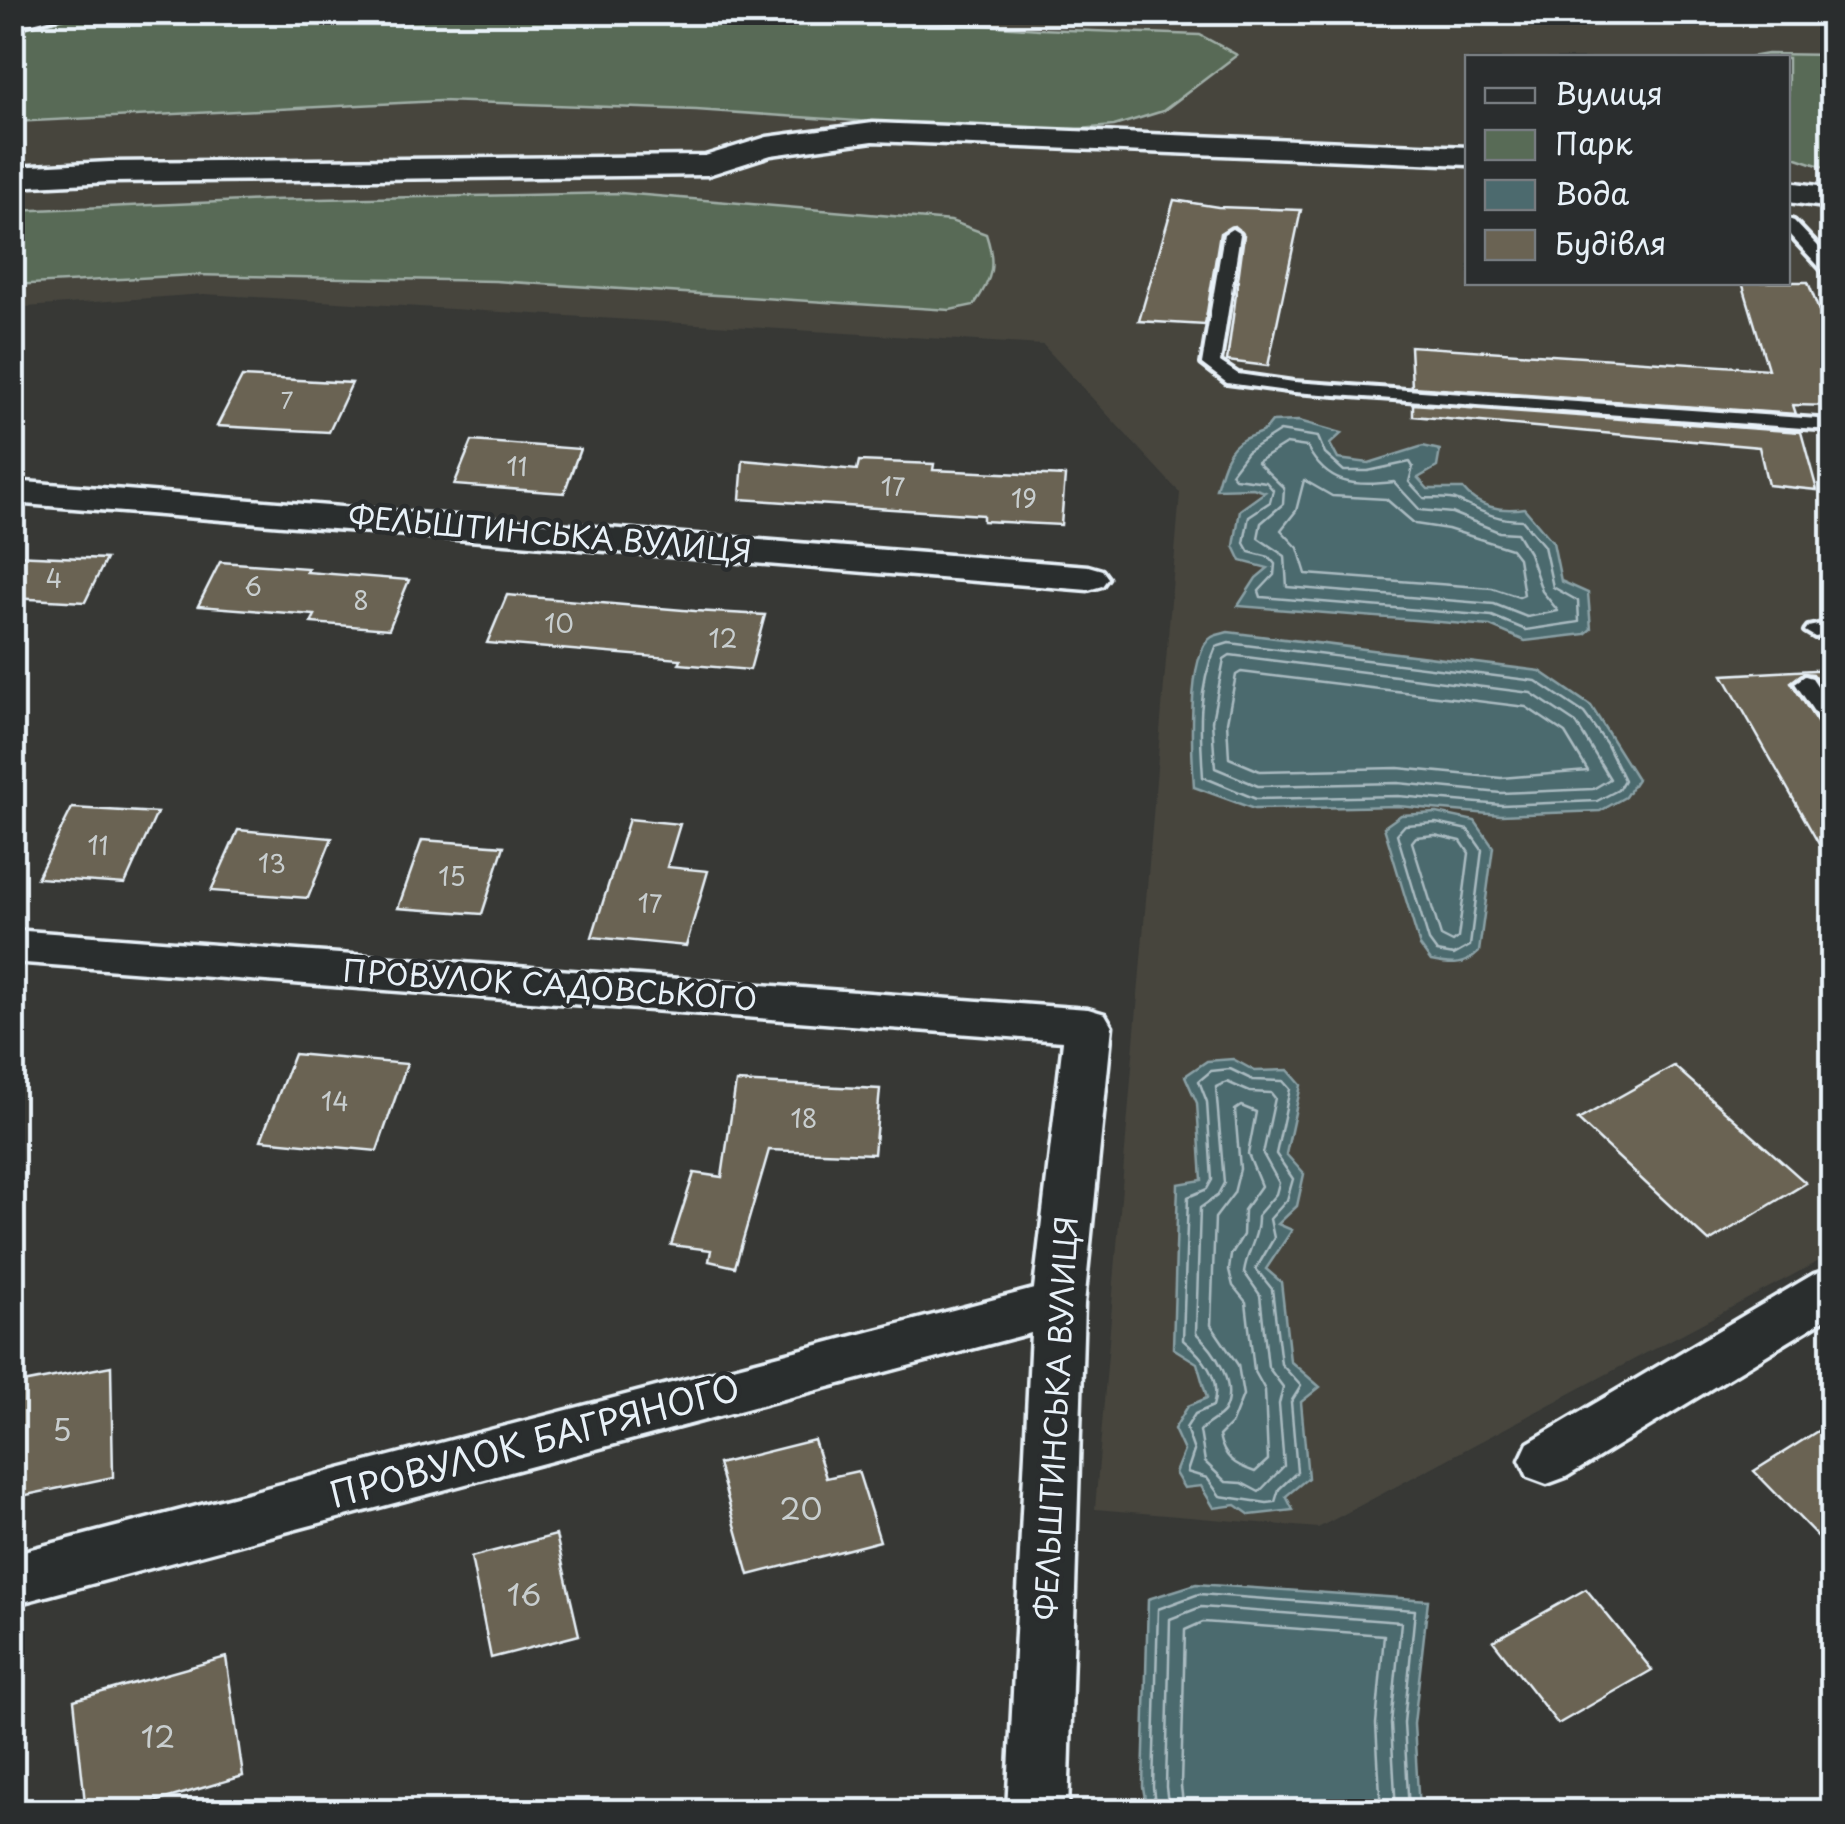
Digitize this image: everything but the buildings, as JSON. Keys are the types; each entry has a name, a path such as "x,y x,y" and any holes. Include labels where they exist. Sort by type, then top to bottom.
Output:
{"street":[{"path":"12,178 110,172 708,165 767,146 873,132 1465,156"},
{"path":"1790,192 1832,198"},
{"name":"ФЕЛЬШТИНСЬКА ВУЛИЦЯ","path":"12,492 1088,578"},
{"name":"ПРОВУЛОК САДОВСЬКОГО","path":"12,946 1088,1026"},
{"name":"ФЕЛЬШТИНСЬКА ВУЛИЦЯ","path":"1037,1812 1058,1304 1088,1026"},
{"path":"1547,1460 1832,1289"},
{"name":"ПРОВУЛОК БАГРЯНОГО","path":"12,1580 1058,1304"}],"lane":[{"path":"12,24 70,12"},
{"path":"1790,226 1832,270"},
{"path":"1232,234 1211,364 1233,379 1294,388 1832,425"},
{"path":"1805,683 1832,724"}],"shaded area":[{"path":"13,13 1832,13 1832,1254 1318,1528 1095,1509 1180,493 1043,345 204,294 13,308"}],"green space":[{"path":"77,12 798,12 1039,29 1200,35 1237,55 1163,111 1114,126 1034,133 696,110 440,101 13,122 12,27 26,19"},
{"path":"1767,54 1832,55 1832,170 1790,156 1790,55 1761,55"},
{"path":"621,193 951,221 986,234 991,271 974,305 950,310 495,281 193,275 13,285 13,211 268,200"}],"water":[{"path":"1299,421 1342,433 1330,444 1338,459 1369,463 1423,446 1440,450 1437,467 1418,478 1428,489 1463,489 1490,507 1524,508 1553,542 1561,581 1588,593 1591,629 1585,634 1525,641 1490,626 1238,606 1256,578 1268,568 1241,561 1234,546 1240,510 1265,492 1253,488 1216,489 1222,468 1233,448 1244,439 1263,431 1272,422"},
{"path":"1228,632 1540,671 1591,706 1637,779 1625,797 1600,811 1501,815 1398,806 1254,809 1194,787 1192,707 1198,663 1212,637"},
{"path":"1437,813 1475,821 1493,847 1479,952 1457,964 1431,961 1420,946 1384,827 1401,815"},
{"path":"1233,1059 1255,1071 1288,1070 1301,1085 1286,1154 1304,1174 1297,1206 1278,1224 1292,1230 1266,1269 1281,1282 1290,1361 1320,1387 1301,1402 1308,1478 1286,1496 1293,1510 1250,1515 1236,1505 1214,1508 1201,1486 1184,1488 1175,1473 1184,1451 1174,1429 1188,1406 1207,1398 1197,1363 1173,1348 1178,1184 1202,1180 1197,1103 1185,1076 1207,1061"},
{"path":"1196,1584 1428,1600 1414,1724 1419,1811 1147,1811 1143,1787 1148,1599"}]}
